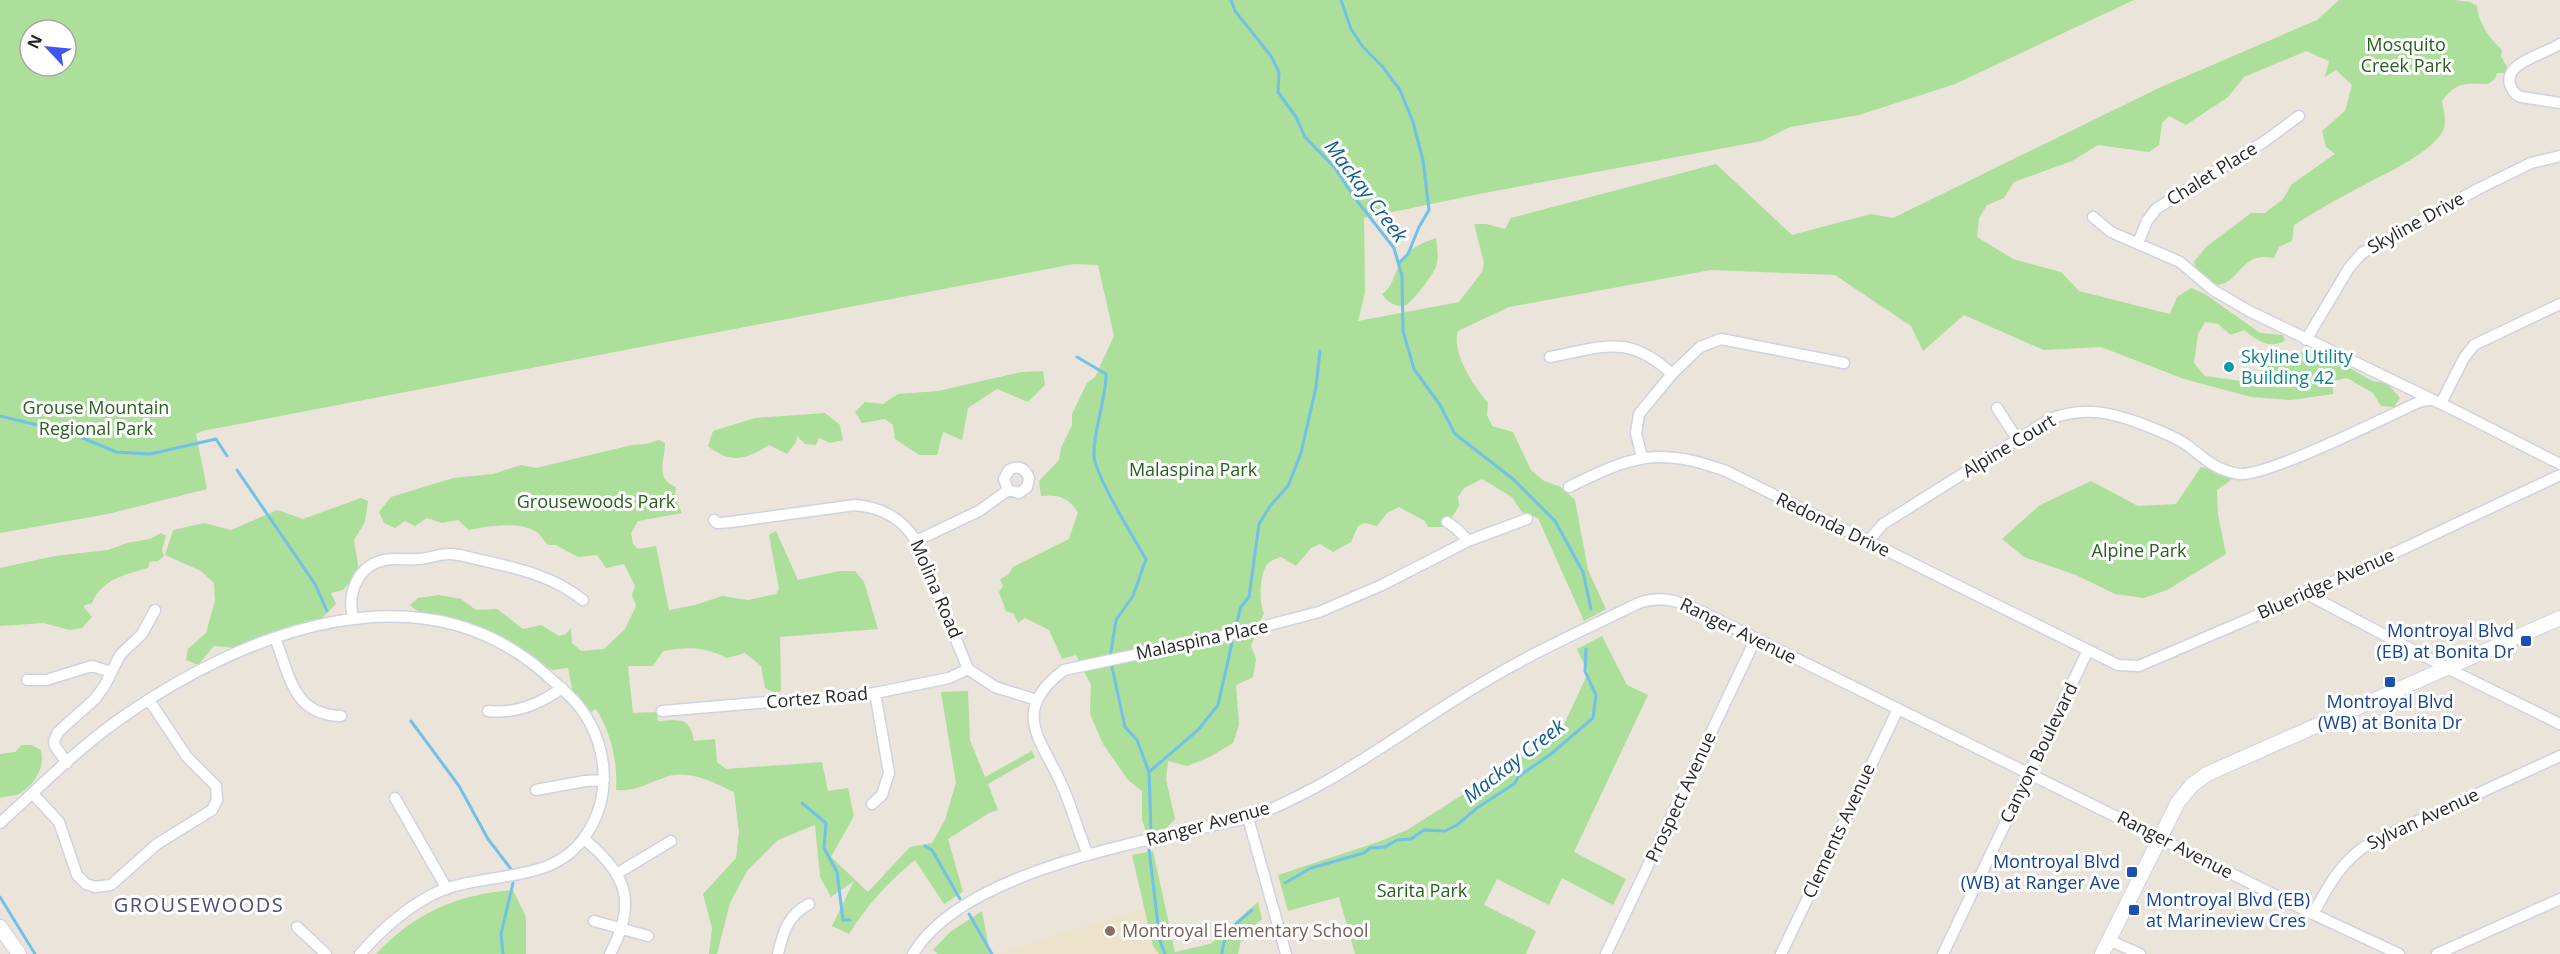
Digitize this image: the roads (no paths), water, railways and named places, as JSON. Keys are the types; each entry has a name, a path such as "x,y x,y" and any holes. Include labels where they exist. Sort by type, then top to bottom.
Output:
{"street":[{"path":"2560,44 2516,67 2509,83 2516,95 2521,98 2560,103"},
{"name":"Chalet Place","path":"2138,243 2147,221 2156,209 2265,141 2298,116"},
{"name":"Skyline Drive","path":"2306,340 2349,268 2362,253 2531,163 2560,156"},
{"path":"2093,217 2104,228 2180,262 2225,297 2306,340 2430,400 2441,403 2560,464"},
{"path":"2441,403 2464,358 2474,345 2560,304"},
{"path":"1642,457 1636,433 1639,414 1672,374 1700,348 1721,339 1844,363"},
{"path":"1550,357 1617,344 1642,350 1655,358 1672,374"},
{"name":"Alpine Court","path":"1867,542 1883,524 2017,439 2060,415 2082,410 2108,412 2172,436 2217,468 2248,474 2274,466 2421,401 2430,400"},
{"path":"1997,408 2017,439"},
{"name":"Redonda Drive","path":"1569,487 1612,466 1642,457 1686,459 1726,471 2088,650"},
{"name":"Blueridge Avenue","path":"2088,650 2118,665 2139,666 2307,594 2560,475"},
{"path":"916,541 979,511 1008,490"},
{"name":"Molina Road","path":"714,520 717,524 845,505 867,506 901,522 916,541 968,669"},
{"name":"Malaspina Place","path":"1037,700 1051,679 1064,670 1242,632 1319,612 1382,585 1468,541 1527,519"},
{"path":"1447,522 1468,541"},
{"path":"353,617 351,609 353,588 366,569 385,560 420,559 441,555 463,556 540,575 583,600"},
{"path":"2307,594 2447,668 2560,724"},
{"name":"Ranger Avenue","path":"913,954 918,945 942,921 1009,881 1088,855 1248,818 1296,798 1336,776 1474,688 1523,660 1650,599 1677,601 2313,914 2399,954"},
{"path":"67,763 57,752 54,741 63,726 95,699 120,655 142,634 155,610"},
{"path":"0,823 124,716 176,683 221,660 275,638 325,622 353,617 412,616 475,632 527,658 562,688 582,711 603,758 604,780 599,812 584,839 572,852 553,865 532,872 447,889 428,897 376,936 360,954"},
{"path":"2102,954 2159,837 2182,797 2192,785 2207,774 2560,618"},
{"path":"275,638 291,683 302,701 318,713 341,716"},
{"name":"Prospect Avenue","path":"1606,954 1755,639"},
{"name":"Canyon Boulevard","path":"1943,954 2088,650"},
{"path":"27,680 46,680 92,666 111,672"},
{"path":"968,669 995,687 1037,700 1033,722 1035,733 1064,789 1088,855"},
{"name":"Cortez Road","path":"662,711 875,693 950,678 968,669"},
{"path":"488,711 504,713 523,708 562,688"},
{"path":"872,804 882,795 889,773 875,693"},
{"path":"33,794 59,822 77,875 86,884 95,886 111,885 157,844 212,810 217,800 216,786 188,756 149,700"},
{"name":"Clements Avenue","path":"1781,954 1898,709"},
{"name":"Sylvan Avenue","path":"2313,914 2334,874 2354,853 2370,843 2560,756"},
{"path":"536,790 604,780"},
{"path":"396,798 447,889"},
{"path":"1248,818 1286,954"},
{"path":"584,839 618,873 625,902 622,929 610,954"},
{"path":"618,873 671,841"},
{"path":"2437,954 2560,899"},
{"path":"778,954 793,915 809,904"},
{"path":"594,921 648,936"},
{"path":"0,927 19,954"},
{"path":"297,927 326,954"},
{"path":"2109,940 2140,954"}],"waterway":[{"name":"Mackay Creek","path":"1231,0 1235,11 1271,56 1279,72 1278,92 1296,117 1305,137 1335,168 1354,197 1394,248 1402,276 1403,331 1414,369 1440,405 1455,434 1513,479 1555,521 1583,572 1591,609"},
{"path":"1341,0 1351,29 1363,47 1382,66 1400,90 1413,122 1423,160 1429,210 1408,254 1400,262"},
{"path":"1236,625 1241,607 1249,597 1259,524 1270,506 1288,486 1301,453 1316,387 1320,351"},
{"path":"1077,357 1106,374 1095,436 1094,456 1108,492 1146,559 1133,596 1116,620 1110,658 1125,727 1137,740 1149,772 1151,831"},
{"path":"0,416 71,433 116,452 150,454 216,439 227,456"},
{"path":"237,470 315,584 327,611"},
{"path":"1149,772 1198,730 1218,705 1232,643"},
{"name":"Mackay Creek","path":"1285,883 1311,868 1364,853 1370,848 1385,847 1397,840 1411,839 1424,830 1445,831 1514,784 1519,776 1551,754 1593,718 1596,695 1585,671 1586,649"},
{"path":"411,721 459,786 488,839 514,873"},
{"path":"802,803 826,823 824,848 837,872 843,920 850,920"},
{"path":"925,846 932,850 960,899"},
{"path":"1149,849 1160,941 1165,954"},
{"path":"503,954 501,934 513,883"},
{"name":"Mackay Creek","path":"0,897 35,954"},
{"name":"Mackay Creek","path":"1222,954 1228,934 1252,910"},
{"path":"969,914 992,954"}],"place":[{"name":"Skyline Utility Building 42","path":"2229,367"},
{"name":"Montroyal Blvd (EB) at Bonita Dr","path":"2526,641"},
{"name":"Montroyal Blvd (WB) at Bonita Dr","path":"2390,682"},
{"name":"Montroyal Blvd (WB) at Ranger Ave","path":"2132,872"},
{"name":"Montroyal Blvd (EB) at Marineview Cres","path":"2134,910"},
{"name":"Montroyal Elementary School","path":"1110,931"}],"district":[{"name":"GROUSEWOODS","path":"199,905"}],"park label":[{"name":"Mosquito Creek Park","path":"2406,55"},
{"name":"Grouse Mountain Regional Park","path":"96,418"},
{"name":"Malaspina Park","path":"1193,470"},
{"name":"Grousewoods Park","path":"596,502"},
{"name":"Alpine Park","path":"2139,551"},
{"name":"Sarita Park","path":"1422,891"}]}
